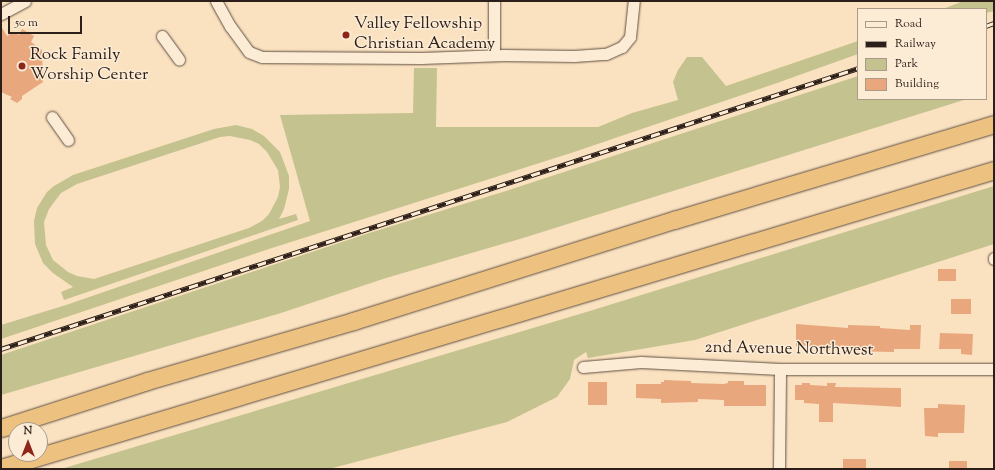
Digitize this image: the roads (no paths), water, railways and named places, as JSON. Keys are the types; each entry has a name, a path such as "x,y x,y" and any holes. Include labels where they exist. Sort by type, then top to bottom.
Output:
{"highway":[{"path":"1,428 147,381 409,304 917,146 994,124"},
{"path":"1,468 994,170"}],"street":[{"path":"1,14 25,1"},
{"path":"216,1 230,26 249,52 262,57 421,58 494,55 574,56 606,54 622,47 630,37 634,1"},
{"path":"494,1 494,55"},
{"path":"162,36 179,59"},
{"path":"52,117 68,140"},
{"name":"2nd Avenue Northwest","path":"583,367 641,362 780,369 994,370"},
{"path":"779,469 780,369"}],"railway":[{"path":"987,26 994,23"},
{"path":"1,349 857,68"}],"place":[{"name":"Valley Fellowship Christian Academy","path":"346,35"},
{"name":"Rock Family Worship Center","path":"22,66"}]}
